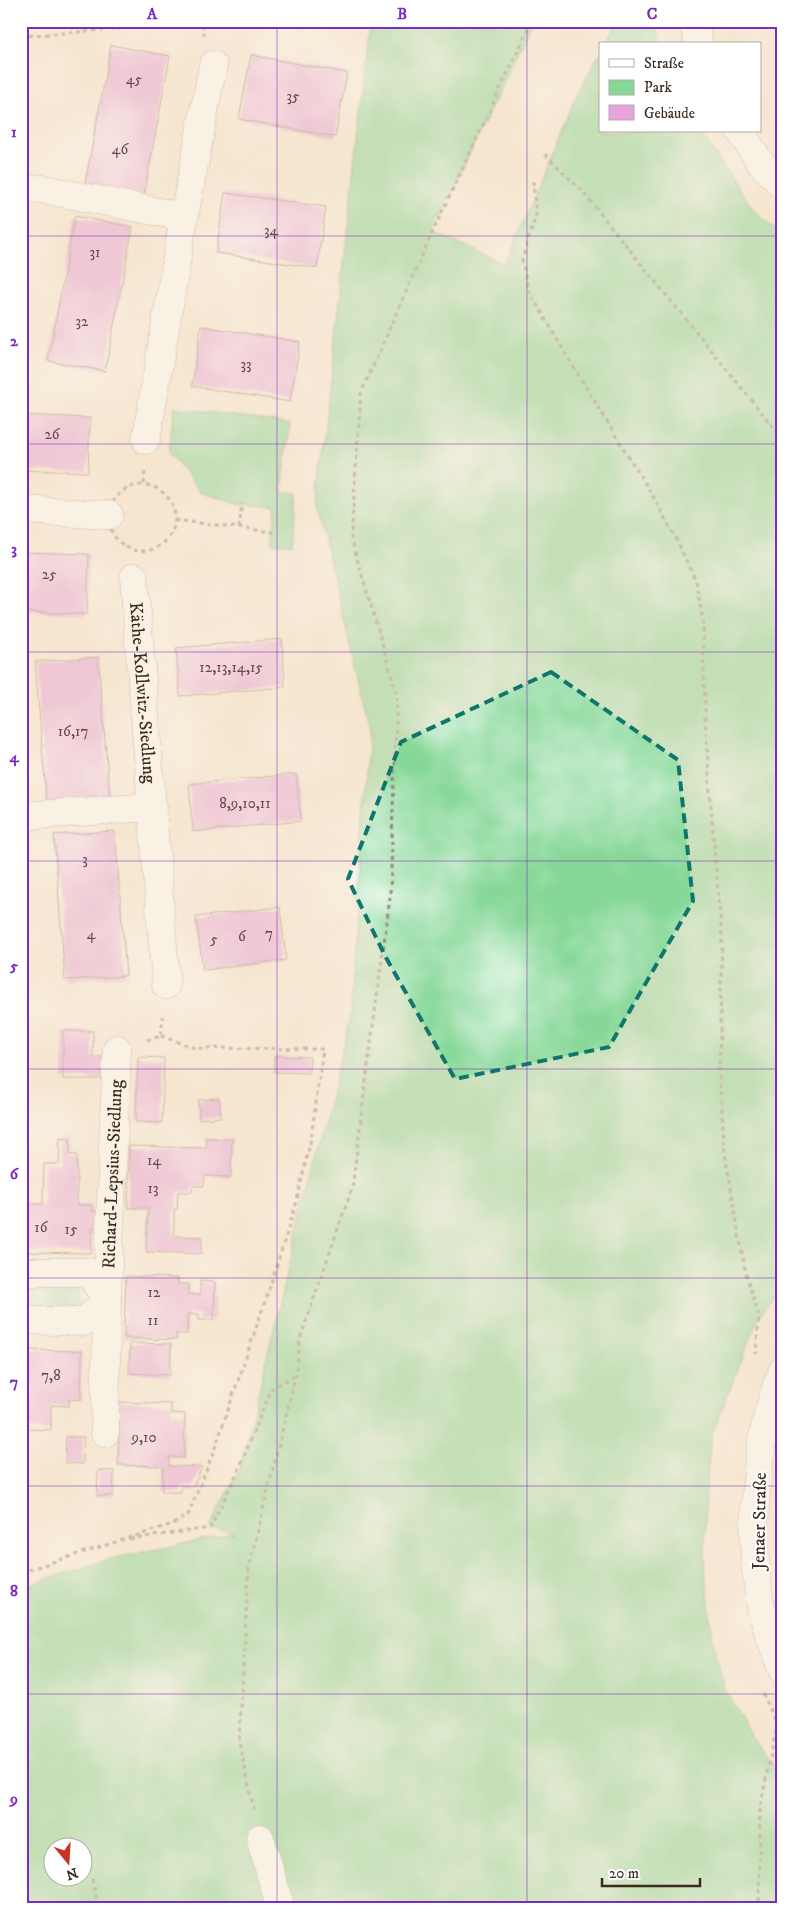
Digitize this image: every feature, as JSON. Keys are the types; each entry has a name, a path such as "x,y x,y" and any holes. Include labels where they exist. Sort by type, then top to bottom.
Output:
{"street":[{"path":"693,21 698,42"},
{"path":"146,440 184,217 213,65"},
{"path":"741,132 760,162 783,186"},
{"path":"21,188 43,189 184,217"},
{"path":"21,510 109,515"},
{"name":"Käthe-Kollwitz-Siedlung","path":"134,578 166,985"},
{"name":"Käthe-Kollwitz-Siedlung","path":"21,816 153,807"},
{"name":"Richard-Lepsius-Siedlung","path":"105,1433 107,1300 117,1048"},
{"name":"Richard-Lepsius-Siedlung","path":"21,1272 88,1272 107,1300"},
{"path":"21,1320 84,1322 107,1300"},
{"name":"Jenaer Straße","path":"783,1370 770,1406 762,1439 755,1515 760,1602 783,1671"},
{"path":"260,1838 281,1909"}],"path":[{"path":"21,36 224,21"},
{"path":"260,1838 238,1741 249,1567 296,1374 300,1339 352,1188 390,897 397,694 351,538 361,393 433,231 532,21"},
{"path":"545,154 582,191 783,439"},
{"path":"533,181 536,215 522,260 528,289 654,498 696,581 703,621 705,717 722,937 720,1081 725,1154 746,1275 759,1316 756,1355"},
{"path":"144,484 164,492 171,500 175,510 175,520 173,531 167,540 149,550 138,551 129,548 117,538 110,525 109,515 117,496 134,485 144,484"},
{"path":"239,528 242,504"},
{"path":"175,520 273,532"},
{"path":"161,1036 166,985"},
{"path":"21,1572 173,1524 188,1515 211,1460 244,1367 296,1204 311,1139 323,1049 195,1048 161,1036 117,1048"},
{"path":"119,1541 210,1528 239,1469 271,1389 296,1374"},
{"path":"759,1909 760,1808 777,1725 761,1689"},
{"path":"92,1879 99,1909"}],"highlighted area":[{"path":"551,672 678,760 693,901 609,1047 455,1079 385,956 348,879 401,742"}],"green space":[{"path":"371,21 532,21 433,232 504,264 578,93 599,55 599,132 700,132 753,209 783,237 783,1285 759,1316 711,1437 705,1494 705,1566 714,1649 725,1690 755,1742 783,1776 783,1909 21,1909 21,1587 111,1559 234,1533 210,1528 240,1468 349,1021 370,729 317,507"},
{"path":"618,21 656,21 661,42 606,42"},
{"path":"174,407 290,424 282,492 297,493 292,545 272,543 276,507 237,504 200,492 169,453"},
{"path":"21,1285 68,1286 76,1289 79,1294 79,1303 73,1309 21,1310"}],"building":[{"path":"111,45 170,56 144,195 85,184"},
{"path":"251,55 347,73 335,137 239,119"},
{"path":"225,193 326,207 317,268 216,253"},
{"path":"75,216 133,227 105,371 48,361"},
{"path":"201,326 300,342 290,402 192,386"},
{"path":"21,415 90,418 88,472 21,470"},
{"path":"21,552 89,554 87,614 21,612"},
{"path":"282,639 285,687 180,696 176,648"},
{"path":"98,657 110,800 47,806 35,662"},
{"path":"296,774 301,821 193,832 189,784"},
{"path":"115,831 126,976 65,980 54,835"},
{"path":"280,907 286,960 203,970 196,917"},
{"path":"63,1031 93,1031 93,1057 110,1057 110,1079 63,1079"},
{"path":"274,1056 310,1057 309,1073 274,1072"},
{"path":"138,1057 164,1058 162,1123 136,1122"},
{"path":"219,1098 221,1117 199,1119 198,1100"},
{"path":"60,1137 70,1138 70,1154 77,1155 77,1205 92,1205 92,1211 106,1212 105,1228 92,1228 91,1253 25,1252 25,1238 21,1238 21,1204 43,1204 44,1164 59,1164"},
{"path":"206,1138 232,1139 231,1177 205,1176 204,1186 193,1186 192,1192 178,1192 177,1209 174,1209 174,1236 202,1237 201,1254 146,1252 148,1208 128,1208 129,1146 206,1148"},
{"path":"126,1276 178,1278 178,1284 189,1284 188,1294 200,1295 200,1281 215,1282 214,1320 199,1320 199,1314 187,1314 187,1334 176,1334 176,1340 124,1338"},
{"path":"130,1343 171,1344 170,1375 129,1373"},
{"path":"21,1350 82,1351 81,1400 69,1399 69,1406 51,1405 51,1430 21,1429"},
{"path":"120,1402 171,1404 171,1413 185,1414 184,1458 169,1457 169,1466 202,1467 193,1487 181,1486 181,1492 162,1492 163,1466 118,1465"},
{"path":"66,1437 84,1437 83,1464 65,1463"},
{"path":"98,1470 114,1471 113,1496 97,1496"}]}
